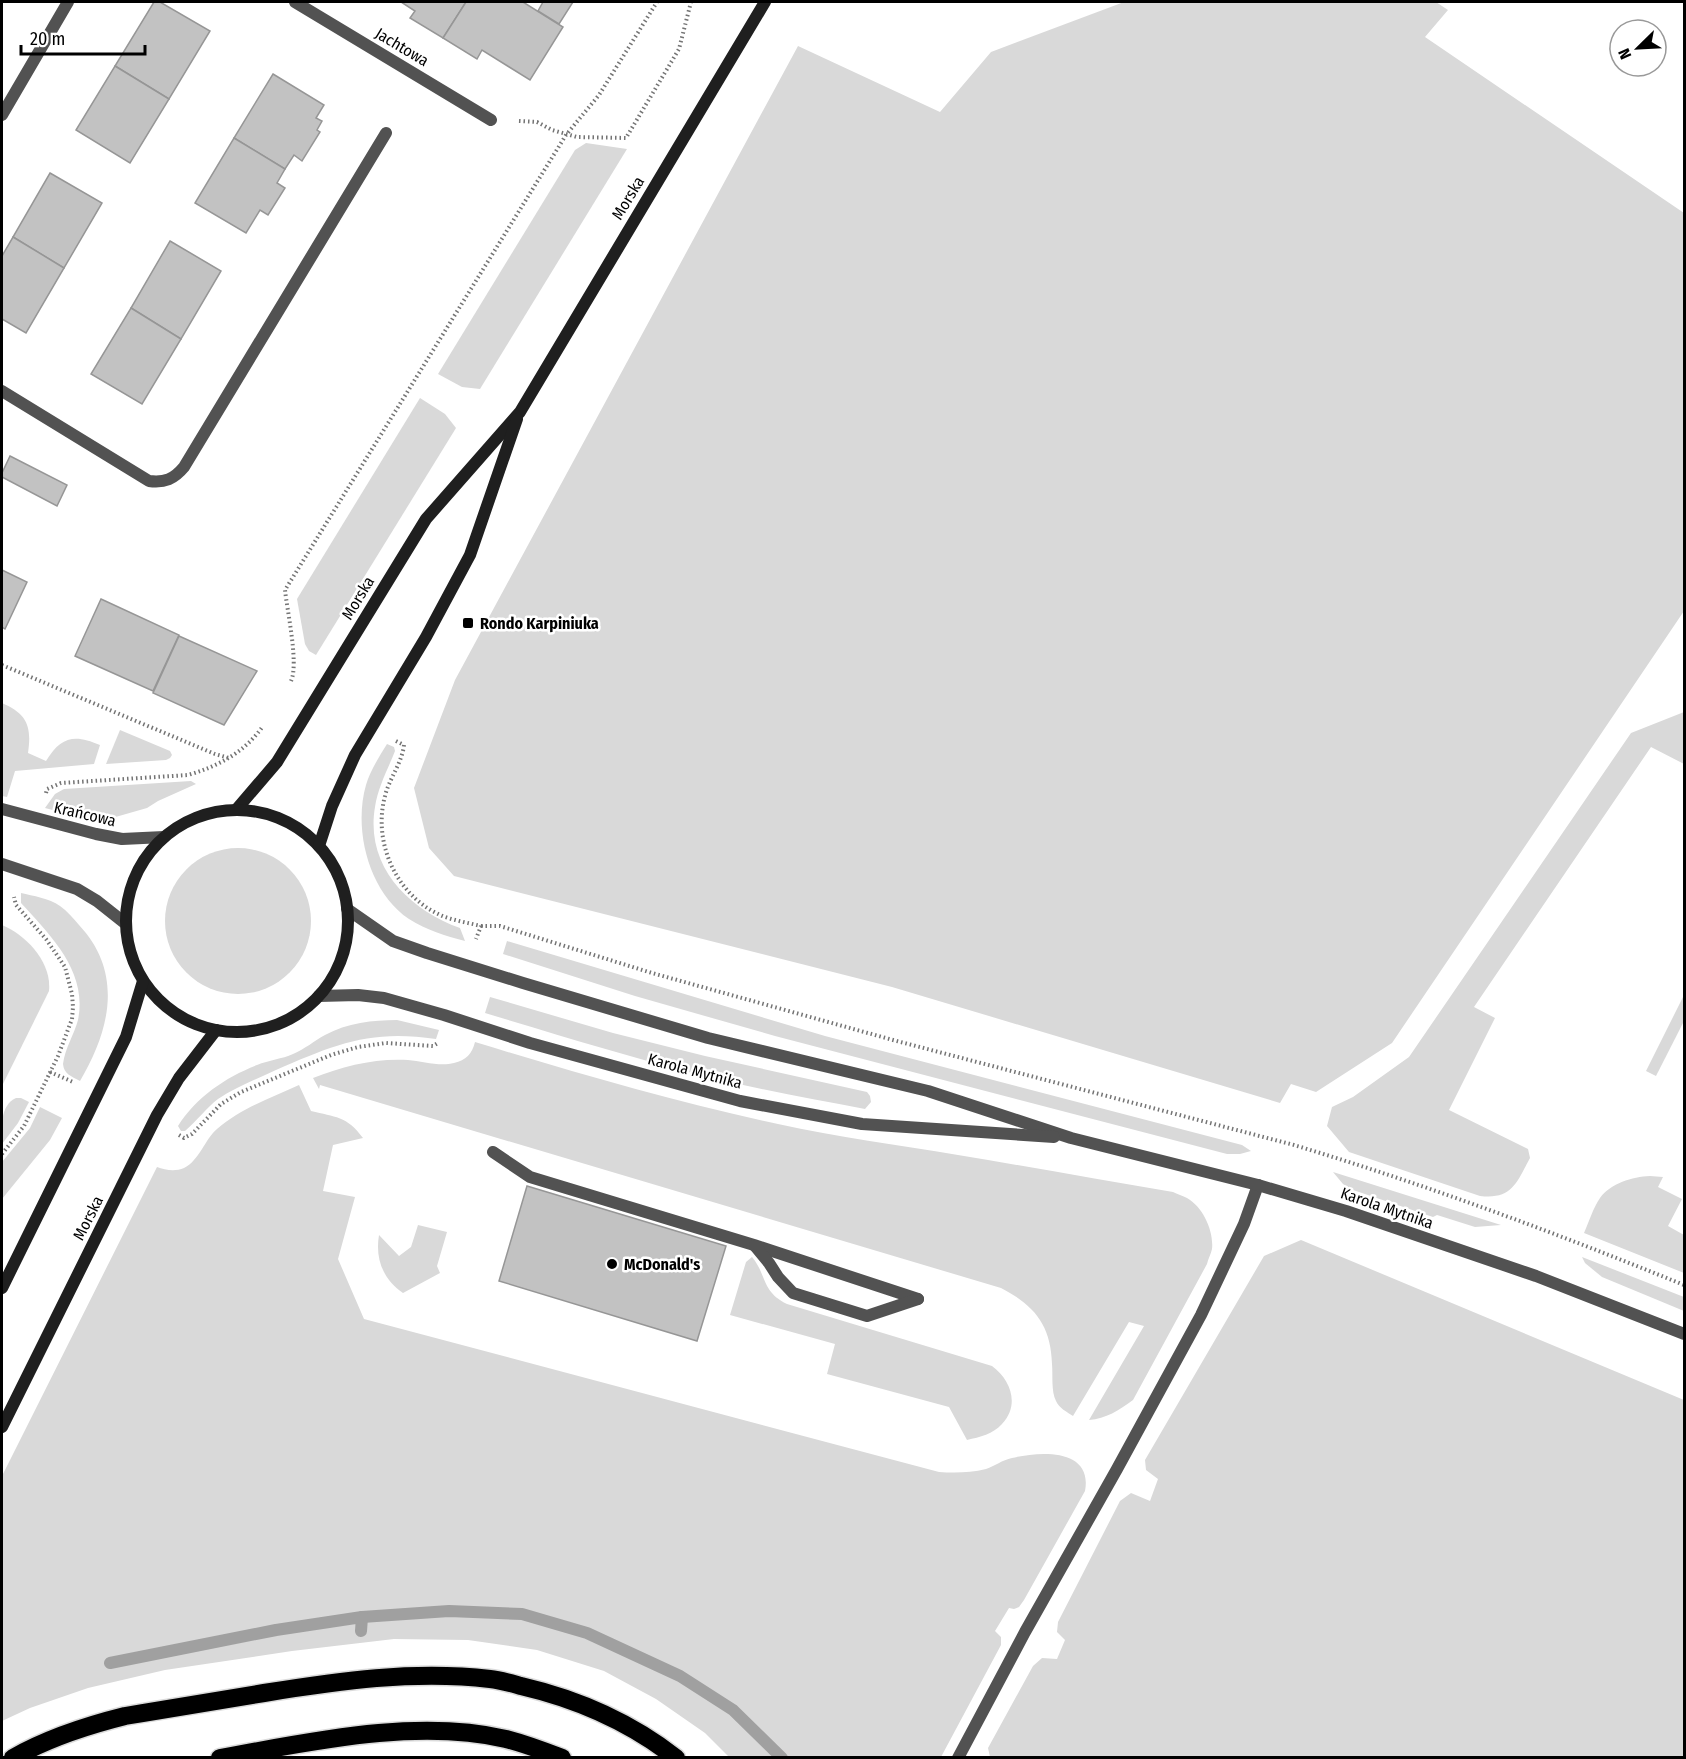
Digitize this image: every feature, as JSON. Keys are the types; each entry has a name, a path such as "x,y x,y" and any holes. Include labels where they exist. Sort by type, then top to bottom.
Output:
{"highway":[{"path":"13,1758 39,1743 125,1716 317,1684 363,1678 428,1676 492,1679 554,1694 621,1722 676,1758"},
{"path":"220,1758 328,1740 394,1733 438,1732 505,1739 562,1758"}],"main road":[{"name":"Morska","path":"236,810 277,762 426,519 519,412 765,2"},
{"name":"Morska","path":"319,846 332,806 351,763 371,726 426,638 470,555 519,412"},
{"path":"236,810 263,813 287,822 310,837 319,846 338,876 347,909 346,936 340,963 319,996 302,1011 272,1027 238,1032 203,1027 180,1016 160,1000 143,981 129,948 126,924 128,900 135,877 147,855 164,837 182,824 203,815 236,810"},
{"path":"2,1288 126,1037 143,981"},
{"name":"Morska","path":"2,1427 157,1115 179,1078 216,1030"}],"street":[{"path":"2,115 68,2"},
{"name":"Jachtowa","path":"295,2 492,120"},
{"path":"2,391 149,481 168,480 177,475 386,133"},
{"name":"Krańcowa","path":"2,808 122,839 164,837"},
{"path":"2,864 77,889 126,924"},
{"name":"Karola Mytnika","path":"347,909 393,941 497,975 708,1038 928,1091 1071,1138 1258,1185 1346,1211 1536,1276 1684,1334"},
{"name":"Karola Mytnika","path":"319,996 357,995 384,999 444,1015 530,1043 740,1101 862,1124 1071,1138"},
{"path":"493,1152 530,1177 754,1245 918,1299 867,1316 793,1293 754,1245"},
{"path":"958,1758 1025,1632 1202,1314 1244,1224 1258,1185"}],"path":[{"path":"287,687 293,678 293,656 285,590 566,135 599,95 657,2"},
{"path":"492,120 537,122 566,135 577,137 626,138 679,49 691,2"},
{"path":"2,664 230,759"},
{"path":"42,798 47,789 61,783 188,775 230,759 255,738 263,726"},
{"path":"391,738 404,745 403,755 390,779 381,812 381,834 385,850 391,866 402,883 427,907 445,916 481,926 500,926 652,973 893,1040 1294,1145 1519,1220 1684,1285"},
{"path":"2,1154 24,1126 58,1056 72,1019 72,994 65,967 46,939 16,905 15,891"},
{"path":"474,945 481,926"},
{"path":"174,1133 184,1138 192,1134 221,1104 241,1092 331,1055 358,1047 386,1043 433,1046 444,1039"},
{"path":"50,1072 79,1085"}],"shaded area":[{"path":"1124,2 1436,2 1448,10 1425,37 1684,213 1684,611 1392,1043 1316,1092 1291,1084 1280,1103 892,987 454,876 429,848 414,788 455,680 798,46 940,112 991,52"},
{"path":"586,143 627,149 480,389 462,387 438,374 575,150"},
{"path":"420,398 445,414 456,428 316,655 309,651 305,644 297,599"},
{"path":"2,703 17,712 26,722 29,735 28,753 46,761 57,746 63,742 69,739 83,739 100,745 94,764 15,771 7,797 2,796"},
{"path":"1684,712 1684,764 1651,747 1474,1007 1495,1018 1449,1110 1528,1149 1530,1158 1517,1182 1512,1188 1499,1195 1480,1196 1349,1152 1327,1126 1332,1107 1353,1097 1409,1057 1631,733"},
{"path":"120,730 170,751 172,755 166,760 106,764"},
{"path":"387,744 394,747 395,751 378,792 374,828 377,848 384,866 394,882 408,897 441,920 460,928 465,941 436,932 409,919 395,907 374,877 363,840 362,803 370,775"},
{"path":"191,781 196,784 147,808 112,818 79,817 45,808 55,794 64,789"},
{"path":"238,848 266,854 289,870 305,893 311,921 305,949 289,972 266,988 238,994 210,988 187,972 171,949 165,921 171,893 187,870 210,854"},
{"path":"21,893 51,901 65,910 93,943 102,962 107,982 108,1002 105,1022 99,1042 80,1081 66,1072 63,1064 78,1020 80,1002 72,970 54,941 21,903"},
{"path":"2,925 20,935 36,951 46,970 49,991 2,1086"},
{"path":"507,941 825,1036 1242,1145 1251,1151 1227,1154 775,1036 635,996 503,954"},
{"path":"1684,995 1684,1021 1656,1076 1646,1071"},
{"path":"490,997 613,1033 867,1092 871,1102 865,1109 804,1098 704,1076 594,1046 485,1013"},
{"path":"397,1020 439,1030 436,1039 392,1036 335,1046 239,1087 214,1103 185,1131 181,1131 178,1126 203,1097 223,1082 245,1070 293,1054 325,1035 351,1025"},
{"path":"475,1042 626,1086 778,1124 1173,1192 1193,1202 1202,1213 1209,1227 1212,1251 1133,1400 1107,1416 1089,1420 1144,1326 1129,1322 1073,1416 1059,1406 1054,1397 1051,1350 1044,1327 1031,1309 1001,1288 320,1085 319,1089 313,1078 336,1070 384,1060 454,1063 468,1056"},
{"path":"299,1085 311,1111 346,1121 363,1138 333,1145 323,1191 355,1197 338,1259 364,1319 939,1472 980,1470 1008,1459 1036,1454 1062,1456 1073,1460 1081,1467 1085,1477 1085,1491 1024,1600 1019,1607 1009,1608 995,1631 1001,1637 1001,1645 941,1757 729,1757 705,1733 656,1699 604,1671 537,1650 468,1640 394,1639 165,1670 88,1688 30,1708 2,1721 2,1476 157,1167 170,1170 184,1168 194,1160 213,1133 226,1122 256,1104"},
{"path":"16,1098 29,1102 18,1123 2,1144 4,1111"},
{"path":"40,1107 62,1118 50,1140 2,1199 2,1162 30,1128"},
{"path":"1333,1172 1501,1225 1475,1227 1437,1215 1433,1217 1353,1190 1343,1184"},
{"path":"1650,1176 1663,1177 1658,1187 1682,1199 1668,1226 1684,1235 1684,1273 1584,1233 1595,1206 1610,1188 1622,1182"},
{"path":"418,1225 447,1232 437,1266 440,1273 403,1293 390,1281 382,1268 378,1252 379,1235 399,1256 411,1247"},
{"path":"1301,1240 1684,1400 1684,1757 990,1757 988,1748 1033,1666 1042,1658 1057,1659 1065,1640 1057,1632 1058,1622 1120,1501 1131,1493 1150,1501 1158,1479 1146,1470 1145,1460 1264,1256"},
{"path":"752,1257 768,1288 787,1304 992,1366 1004,1378 1011,1393 1011,1409 1008,1417 995,1430 967,1440 949,1407 827,1374 835,1344 730,1315 746,1262"},
{"path":"1582,1257 1684,1297 1684,1311 1602,1277 1585,1263"}],"building":[{"path":"154,2 160,2 210,31 169,99 115,66"},
{"path":"401,2 466,2 443,38 410,18 415,11"},
{"path":"466,2 523,2 563,27 530,80 482,50 477,59 443,38"},
{"path":"543,2 573,2 559,24 538,11"},
{"path":"115,66 169,99 130,163 76,130"},
{"path":"273,74 324,105 316,118 322,121 317,130 320,132 302,161 294,155 285,169 234,138"},
{"path":"234,138 285,169 277,183 285,188 268,215 260,210 246,233 195,203"},
{"path":"50,173 102,203 64,268 13,237"},
{"path":"13,237 64,268 26,333 2,319 2,256"},
{"path":"170,241 221,271 181,339 131,308"},
{"path":"131,308 181,339 142,404 91,374"},
{"path":"10,456 67,485 57,506 2,477"},
{"path":"2,570 27,582 5,629 2,627"},
{"path":"101,599 179,635 153,691 75,656"},
{"path":"179,636 257,671 224,725 153,693"},
{"name":"McDonald's","path":"527,1186 726,1246 697,1341 499,1281"}],"waterway":[{"path":"362,1617 449,1611 522,1614 587,1633 680,1676 733,1710 782,1758"},
{"path":"110,1663 276,1630 362,1617 361,1631"}],"place":[{"name":"Rondo Karpiniuka","path":"468,623"},
{"name":"McDonald's","path":"612,1264"}]}
